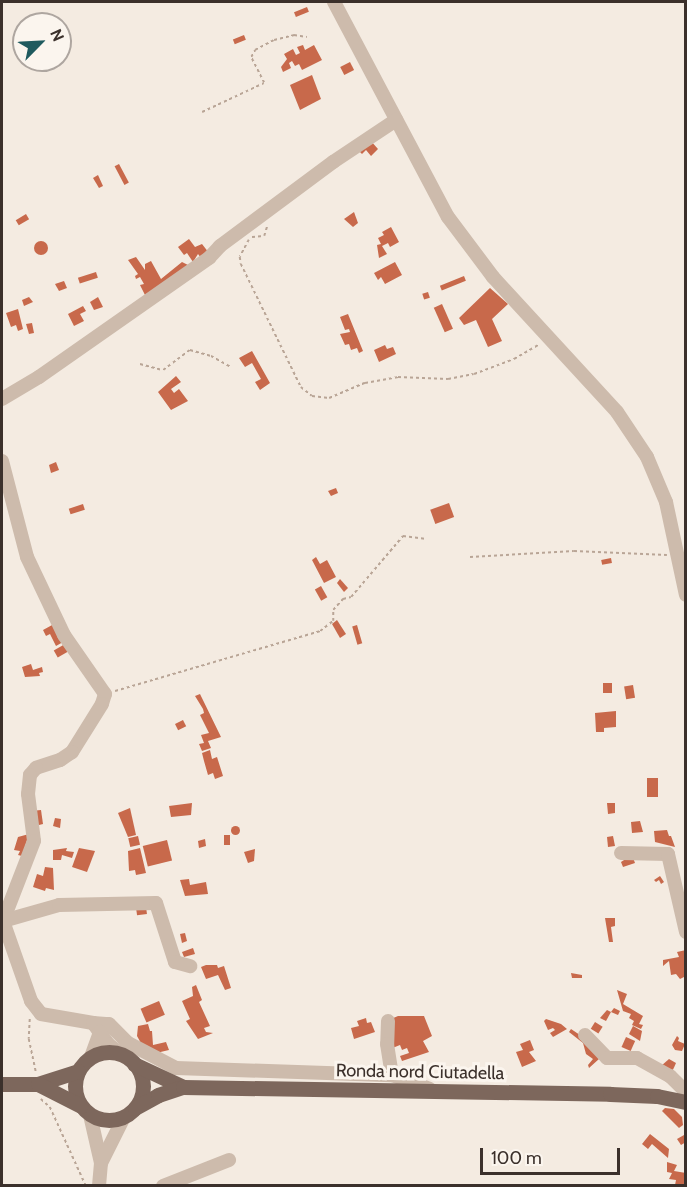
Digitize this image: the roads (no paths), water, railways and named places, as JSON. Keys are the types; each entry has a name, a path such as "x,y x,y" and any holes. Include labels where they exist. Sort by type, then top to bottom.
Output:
{"main road":[{"path":"38,1084 85,1110 104,1120 130,1112 143,1086 140,1072 127,1059 102,1053 91,1057 78,1071 75,1083 76,1094 85,1110"},
{"name":"Ronda nord Ciutadella","path":"127,1059 183,1087"},
{"path":"2,1084 38,1084 78,1071"},
{"name":"Ronda nord Ciutadella","path":"130,1112 158,1095 183,1087 657,1096 685,1094"}],"street":[{"path":"334,2 448,217 493,277 617,412 647,457 666,502 686,595"},
{"path":"2,399 39,377 209,258 220,246 333,162 396,120"},
{"path":"2,461 27,557 64,635 105,694 102,704 72,752 60,760 36,768 30,775 28,794 34,841 2,920 32,1001 41,1014 96,1028 109,1024 128,1043 176,1068 392,1075 436,1091"},
{"path":"621,853 668,854 686,932"},
{"path":"2,920 59,905 156,903 175,963 190,966"},
{"path":"388,1020 387,1044 392,1075"},
{"path":"91,1057 96,1028"},
{"path":"96,1028 108,1044 127,1059"},
{"path":"585,1035 607,1058 637,1058 670,1076 685,1094"},
{"path":"364,1090 392,1075"},
{"path":"85,1110 101,1163 99,1185"},
{"path":"101,1163 130,1112"},
{"path":"163,1185 229,1160"}]}
